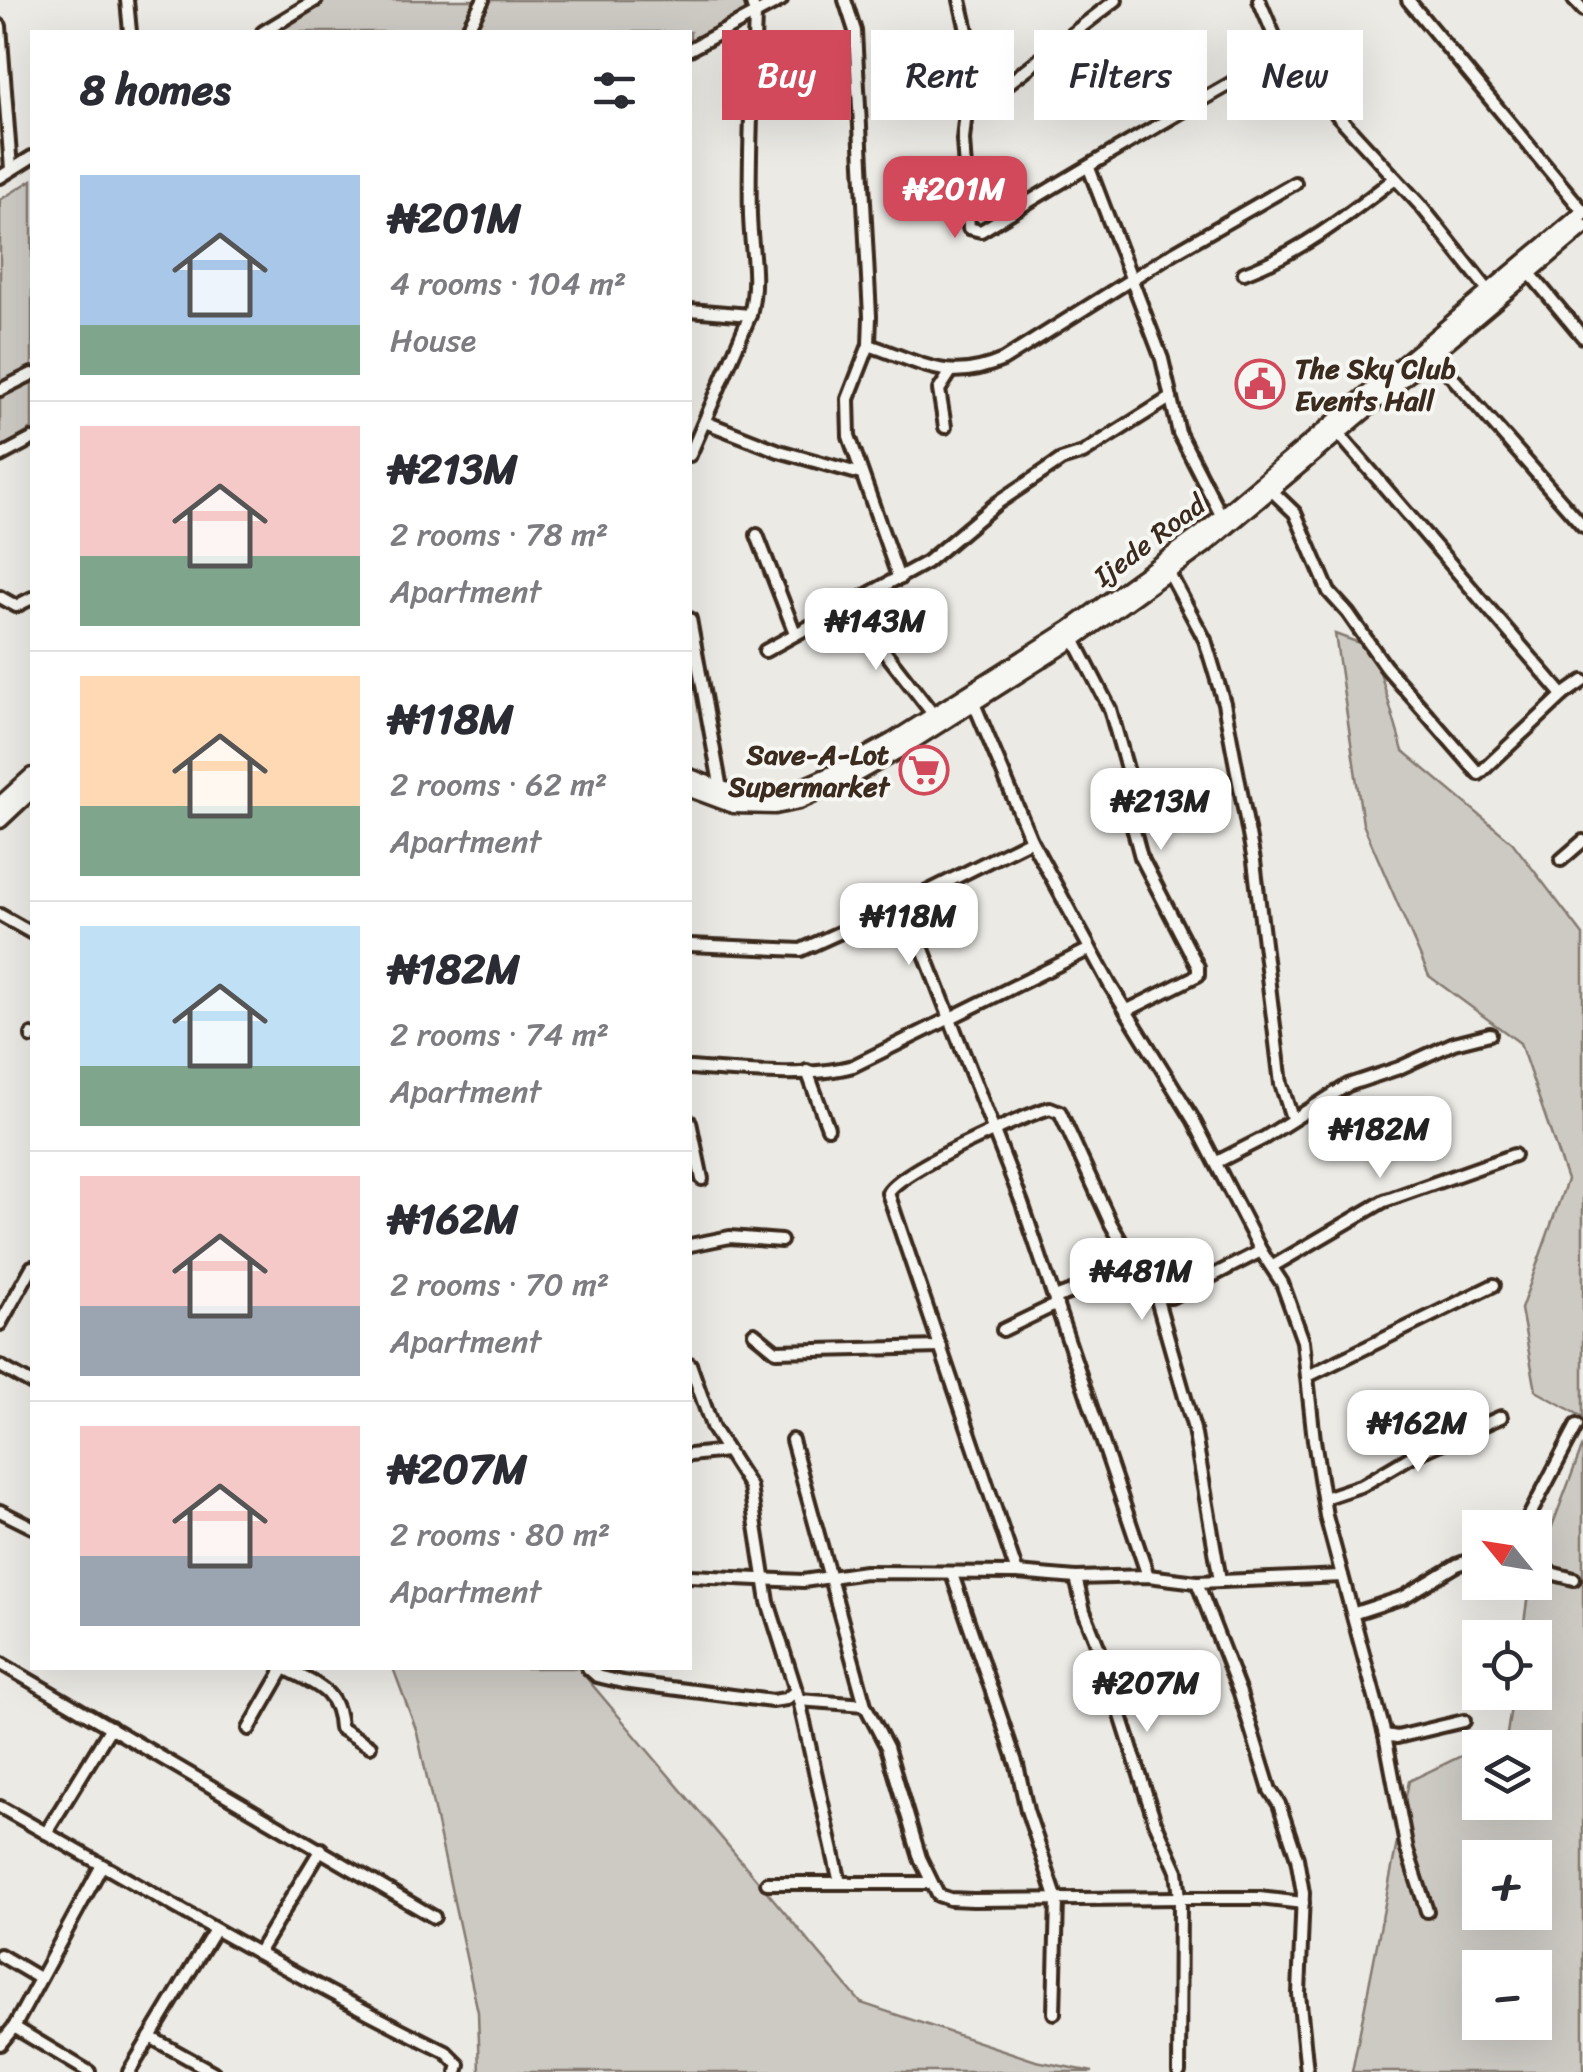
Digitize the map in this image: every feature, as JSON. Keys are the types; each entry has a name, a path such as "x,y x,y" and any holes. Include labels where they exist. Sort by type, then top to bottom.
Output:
{"main road":[{"name":"Ijede Road","path":"692,779 751,796 796,790 836,772 1070,629 1222,517 1583,212"},
{"name":"Ijede Road","path":"692,789 732,805 752,807 799,800 840,783 897,751 1074,639 1272,491 1430,352 1583,227"},
{"path":"0,804 30,778"},
{"path":"0,820 30,792"}],"street":[{"path":"127,0 130,30"},
{"path":"266,30 316,0"},
{"path":"467,30 483,0"},
{"path":"692,451 750,315 756,271 750,218 755,14 751,0"},
{"path":"692,48 781,0"},
{"path":"846,0 855,30 868,345 848,399 849,436 899,579"},
{"path":"960,0 967,30"},
{"path":"1014,79 1116,0"},
{"path":"1258,0 1271,30"},
{"path":"1408,0 1583,212"},
{"path":"1574,0 1583,10"},
{"path":"0,26 11,169"},
{"path":"965,120 969,228 981,231 1227,85"},
{"path":"1342,120 1421,206 1488,290"},
{"path":"0,177 30,158"},
{"path":"1089,168 1162,359 1179,433 1222,517"},
{"path":"1244,273 1295,249 1347,216 1394,179"},
{"path":"868,345 950,373 983,369 1004,360 1295,183"},
{"path":"1528,271 1583,337"},
{"path":"692,310 750,315"},
{"path":"1430,352 1583,526"},
{"path":"945,427 940,387 950,373"},
{"path":"0,390 30,375"},
{"path":"766,651 927,562 996,504 1060,460 1082,452 1170,398"},
{"path":"705,422 796,456 861,474"},
{"path":"1339,434 1564,695"},
{"path":"0,456 30,440"},
{"path":"1272,491 1295,513 1329,592 1384,666 1479,774 1583,681"},
{"path":"757,535 795,634"},
{"path":"1168,570 1205,640 1224,703 1254,861 1281,1084 1292,1118"},
{"path":"0,598 16,606 30,599"},
{"path":"850,607 933,714"},
{"path":"692,636 721,790"},
{"path":"1074,639 1110,709 1129,776 1130,816 1141,857 1198,967 1198,975 1126,1011"},
{"path":"974,701 1030,840 1217,1162 1261,1251 1273,1266 1300,1327 1324,1498 1385,1735 1407,1850 1427,1911"},
{"path":"692,944 802,950 1030,840"},
{"path":"1560,860 1583,841"},
{"path":"906,903 1022,1203 1148,1576"},
{"path":"0,915 30,932"},
{"path":"692,1068 806,1071 853,1066 1090,949"},
{"path":"1217,1162 1264,1138 1348,1085 1454,1043 1490,1034"},
{"path":"806,1071 828,1128"},
{"path":"1017,1573 888,1190 942,1156 1046,1109 1060,1112 1090,1184 1136,1268 1154,1289 1194,1429 1220,1580"},
{"path":"692,1132 702,1179"},
{"path":"1273,1266 1384,1202 1514,1154"},
{"path":"692,1245 730,1237 782,1241"},
{"path":"1156,1297 1172,1297 1261,1251"},
{"path":"1003,1330 1056,1301 1136,1268"},
{"path":"0,1324 30,1271"},
{"path":"1308,1376 1494,1285"},
{"path":"754,1333 776,1351 941,1347"},
{"path":"0,1366 30,1383"},
{"path":"692,1370 713,1430 750,1487 774,1624 798,1695 840,1883"},
{"path":"1324,1498 1362,1484 1412,1456 1501,1417"},
{"path":"1533,1510 1577,1426"},
{"path":"792,1440 865,1706 887,1747 930,1883 938,1895 950,1899 1259,1898 1303,1903"},
{"path":"692,1455 726,1451"},
{"path":"0,1511 30,1525"},
{"path":"1354,1613 1404,1597 1462,1563"},
{"path":"692,1576 803,1581 830,1575 1017,1573 1076,1578 1148,1576 1197,1582 1342,1576"},
{"path":"1552,1573 1574,1578"},
{"path":"952,1574 1058,1900 1054,2013"},
{"path":"1076,1578 1155,1822 1177,1871 1179,2072"},
{"path":"1197,1582 1297,1858 1303,1903 1299,1994 1306,2072"},
{"path":"2,1667 434,1917"},
{"path":"249,1729 284,1670"},
{"path":"289,1670 329,1692 339,1708 340,1728 370,1746"},
{"path":"590,1670 598,1676 623,1682 772,1701 798,1695 865,1706"},
{"path":"1385,1735 1397,1737 1464,1721"},
{"path":"46,1832 111,1727"},
{"path":"0,1807 214,1931 446,2052 458,2064 457,2072"},
{"path":"258,1952 321,1849"},
{"path":"0,2044 14,2027 102,1866"},
{"path":"767,1883 930,1883"},
{"path":"128,2072 214,1931"},
{"path":"0,1954 38,1978"},
{"path":"14,2027 89,2072"},
{"path":"150,2037 214,2072"}],"shaded area":[{"path":"322,0 770,0 692,46 692,30 274,30"},
{"path":"30,181 30,430 0,448 0,200"},
{"path":"1335,634 1373,648 1403,751 1512,842 1583,935 1583,1417 1536,1391 1521,1309 1567,1180 1520,1043 1429,976 1363,824"},
{"path":"1583,1445 1583,2072 1352,2072 1409,1781 1462,1756 1462,1820 1552,1820 1552,1730 1508,1730 1511,1710 1552,1710 1552,1620 1524,1620 1527,1600 1552,1600 1552,1526"},
{"path":"394,1670 580,1670 861,2003 1036,2061 1093,2072 480,2072 478,2012 417,1732"}],"place":[{"name":"The Sky Club Events Hall","path":"1260,384"},
{"name":"Save-A-Lot Supermarket","path":"924,770"}]}
